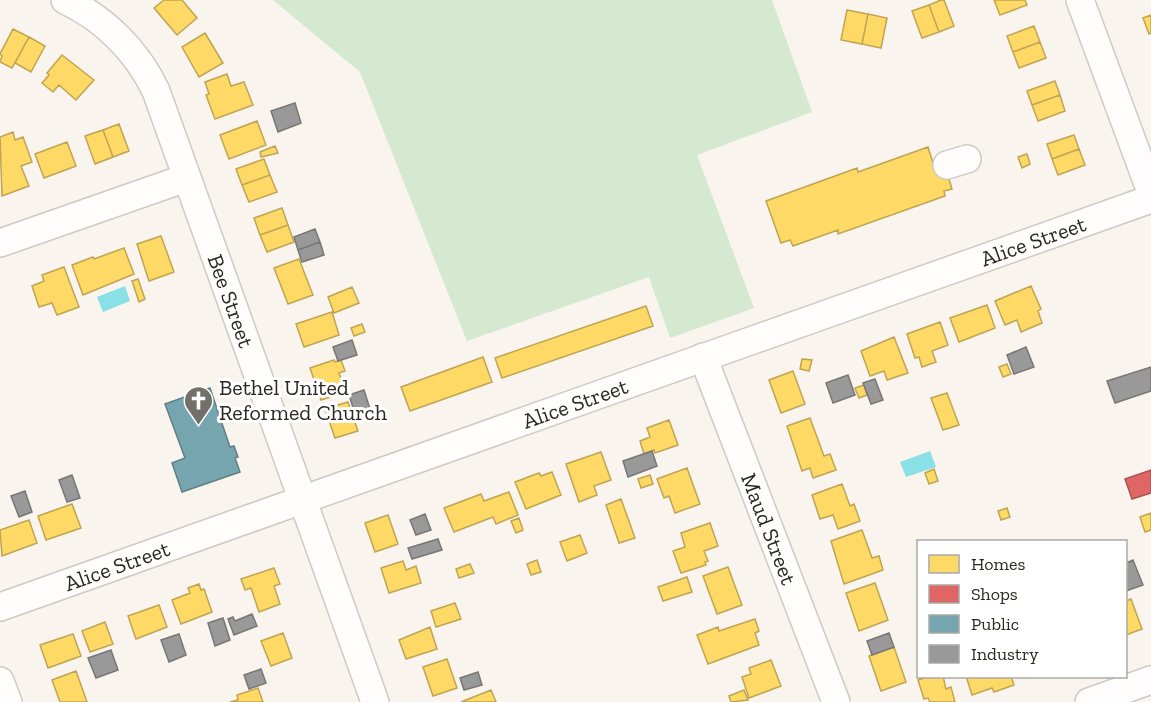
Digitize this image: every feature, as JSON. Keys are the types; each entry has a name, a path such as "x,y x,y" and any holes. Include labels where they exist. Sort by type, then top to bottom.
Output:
{"street":[{"name":"Bee Street","path":"65,0 81,8 110,29 140,64 156,91 375,702"},
{"path":"1080,0 1151,192"},
{"path":"0,243 186,178"},
{"name":"Alice Street","path":"0,607 302,498 1151,199"},
{"name":"Maud Street","path":"703,357 836,702"},
{"path":"1089,702 1151,680"},
{"path":"0,681 8,702"}],"green space":[{"path":"273,0 772,0 812,112 697,155 754,308 670,338 649,277 467,341 360,72"}],"water":[{"path":"125,286 130,301 103,312 97,297"},
{"path":"930,451 936,467 906,477 900,462"}],"building: Homes":[{"path":"164,0 182,0 197,18 177,35 154,8"},
{"path":"944,0 954,26 939,32 929,5"},
{"path":"994,0 1025,0 1027,5 1000,15"},
{"path":"929,5 939,32 922,38 912,11"},
{"path":"847,10 868,14 862,44 841,40"},
{"path":"868,14 887,18 881,48 862,44"},
{"path":"1151,15 1151,33 1149,34 1143,18"},
{"path":"1034,26 1040,42 1013,52 1007,36"},
{"path":"13,29 29,37 12,68 0,62 2,56 0,54"},
{"path":"205,33 223,63 199,77 182,47"},
{"path":"29,37 45,46 31,72 15,63"},
{"path":"1040,42 1046,58 1019,68 1013,52"},
{"path":"62,55 94,80 76,100 59,85 53,92 42,83"},
{"path":"227,74 231,86 244,82 253,105 215,119 206,95 209,94 205,82"},
{"path":"1055,81 1060,95 1032,105 1027,91"},
{"path":"1060,95 1065,111 1038,121 1032,105"},
{"path":"257,121 266,145 229,159 220,135"},
{"path":"119,124 129,151 113,157 103,130"},
{"path":"103,130 113,157 95,164 85,136"},
{"path":"13,132 15,140 23,137 32,162 21,166 29,186 2,196 0,137"},
{"path":"1074,135 1079,149 1052,159 1047,144"},
{"path":"67,142 76,166 44,178 35,154"},
{"path":"275,146 278,153 261,157 260,152"},
{"path":"928,147 933,163 943,160 952,189 944,191 945,196 838,234 838,230 793,246 790,240 781,243 766,201 857,168 858,172"},
{"path":"1079,149 1085,165 1058,175 1052,159"},
{"path":"1027,154 1030,164 1022,168 1018,157"},
{"path":"264,159 270,175 242,185 236,169"},
{"path":"270,175 277,192 249,202 242,185"},
{"path":"282,208 288,225 260,235 254,218"},
{"path":"288,225 294,242 267,252 260,235"},
{"path":"161,236 174,272 149,281 137,244"},
{"path":"124,248 134,274 83,295 72,265"},
{"path":"299,259 313,295 288,304 274,268"},
{"path":"64,267 79,307 57,315 52,303 39,307 32,286 44,281 42,275"},
{"path":"138,279 145,299 139,302 132,281"},
{"path":"1031,286 1041,309 1038,311 1042,323 1021,332 1017,320 1005,325 995,301"},
{"path":"352,287 359,303 334,313 328,297"},
{"path":"987,305 995,328 959,342 950,318"},
{"path":"646,306 653,326 502,378 495,358"},
{"path":"332,312 339,335 304,347 296,324"},
{"path":"940,322 948,345 932,351 936,362 922,367 919,357 915,358 907,334"},
{"path":"362,324 365,332 354,336 351,328"},
{"path":"894,337 908,373 887,380 884,371 870,376 861,351"},
{"path":"483,357 492,382 410,411 401,387"},
{"path":"802,359 812,360 809,371 800,369"},
{"path":"334,360 335,362 341,360 345,371 339,373 346,392 321,400 310,368"},
{"path":"1007,364 1011,374 1003,377 999,367"},
{"path":"793,371 805,404 781,413 769,380"},
{"path":"864,385 867,395 859,398 855,388"},
{"path":"947,393 959,425 943,430 931,398"},
{"path":"348,402 358,431 335,438 325,409"},
{"path":"810,418 824,456 830,454 836,470 813,478 810,468 802,471 787,426"},
{"path":"669,420 678,445 655,453 654,450 644,454 640,441 650,437 647,428"},
{"path":"601,452 611,480 594,486 597,495 579,502 566,464"},
{"path":"687,468 700,504 675,513 669,496 664,498 657,479"},
{"path":"934,469 938,481 929,484 925,473"},
{"path":"552,472 561,495 526,509 515,482 539,473 541,476"},
{"path":"650,475 653,484 641,488 638,479"},
{"path":"842,484 850,506 854,504 860,521 838,529 833,515 820,519 812,495"},
{"path":"509,492 518,515 496,524 493,517 454,532 444,508 481,494 484,501"},
{"path":"621,499 635,538 619,543 606,505"},
{"path":"72,504 81,528 46,540 38,516"},
{"path":"1007,508 1010,517 1001,520 998,511"},
{"path":"1151,513 1151,530 1145,532 1140,517"},
{"path":"388,515 398,544 375,552 365,523"},
{"path":"519,518 523,530 516,533 511,521"},
{"path":"29,520 37,543 2,556 0,530"},
{"path":"710,523 718,546 704,551 708,561 705,562 706,565 681,573 673,551 685,547 681,533"},
{"path":"862,530 872,558 879,556 883,570 844,584 831,541"},
{"path":"580,535 587,553 567,561 560,542"},
{"path":"537,560 541,572 531,575 527,564"},
{"path":"403,561 406,570 416,566 421,583 389,593 381,568"},
{"path":"470,564 474,573 459,578 456,569"},
{"path":"728,567 742,605 717,614 703,576"},
{"path":"274,568 280,584 274,586 280,604 259,612 251,588 245,590 241,579"},
{"path":"687,577 692,592 663,601 658,587"},
{"path":"875,583 888,620 859,631 846,593"},
{"path":"199,584 201,590 204,589 212,612 181,624 172,600 190,593 188,588"},
{"path":"1131,599 1142,629 1127,635 1127,601"},
{"path":"455,603 461,619 436,627 431,611"},
{"path":"159,605 167,627 136,639 128,616"},
{"path":"755,619 759,631 755,633 759,645 708,664 697,635 718,627 719,631"},
{"path":"105,622 113,644 90,652 82,631"},
{"path":"430,627 437,649 406,659 399,640"},
{"path":"283,633 292,658 271,666 261,641"},
{"path":"73,634 81,656 48,668 40,645"},
{"path":"894,647 906,682 881,691 869,656"},
{"path":"447,659 457,688 433,696 423,667"},
{"path":"771,660 781,686 749,698 742,677 751,674 749,668"},
{"path":"76,671 87,702 60,702 52,680"},
{"path":"943,678 946,689 951,687 955,702 930,702 928,698 924,699 918,680"},
{"path":"967,678 1012,678 1014,685 994,692 992,688 972,695"},
{"path":"258,688 263,702 230,702 238,700 237,695"},
{"path":"491,690 496,702 461,702"},
{"path":"744,690 748,700 731,702 729,696"}],"building: Shops":[{"path":"1151,470 1151,493 1132,499 1125,479"}],"building: Public":[{"name":"Bethel United Reformed Church","path":"210,388 230,447 234,446 238,457 235,458 240,472 182,492 172,463 185,458 165,404"}],"building: Industry":[{"path":"295,103 301,123 278,132 271,111"},
{"path":"315,229 320,242 298,250 294,237"},
{"path":"320,242 324,255 302,262 298,250"},
{"path":"352,340 357,355 338,361 333,347"},
{"path":"1026,347 1034,367 1014,374 1007,355"},
{"path":"1151,367 1151,391 1115,403 1107,381"},
{"path":"848,375 855,395 833,403 826,383"},
{"path":"875,379 883,400 871,404 863,383"},
{"path":"364,390 370,409 355,414 349,395"},
{"path":"652,451 657,466 628,477 623,461"},
{"path":"72,475 80,498 67,502 59,480"},
{"path":"25,491 32,512 19,517 11,496"},
{"path":"425,514 431,530 416,535 410,520"},
{"path":"438,539 442,550 412,559 408,548"},
{"path":"1133,560 1143,585 1127,591 1127,563"},
{"path":"252,614 257,626 234,635 228,619 233,617 235,621"},
{"path":"223,618 230,640 215,646 208,623"},
{"path":"889,633 894,647 872,655 867,641"},
{"path":"179,634 186,655 169,662 161,640"},
{"path":"111,650 118,670 96,678 88,658"},
{"path":"261,669 266,683 249,689 244,675"},
{"path":"478,672 482,685 464,690 460,678"}],"place":[{"name":"Bethel United Reformed Church","path":"198,426"}]}
